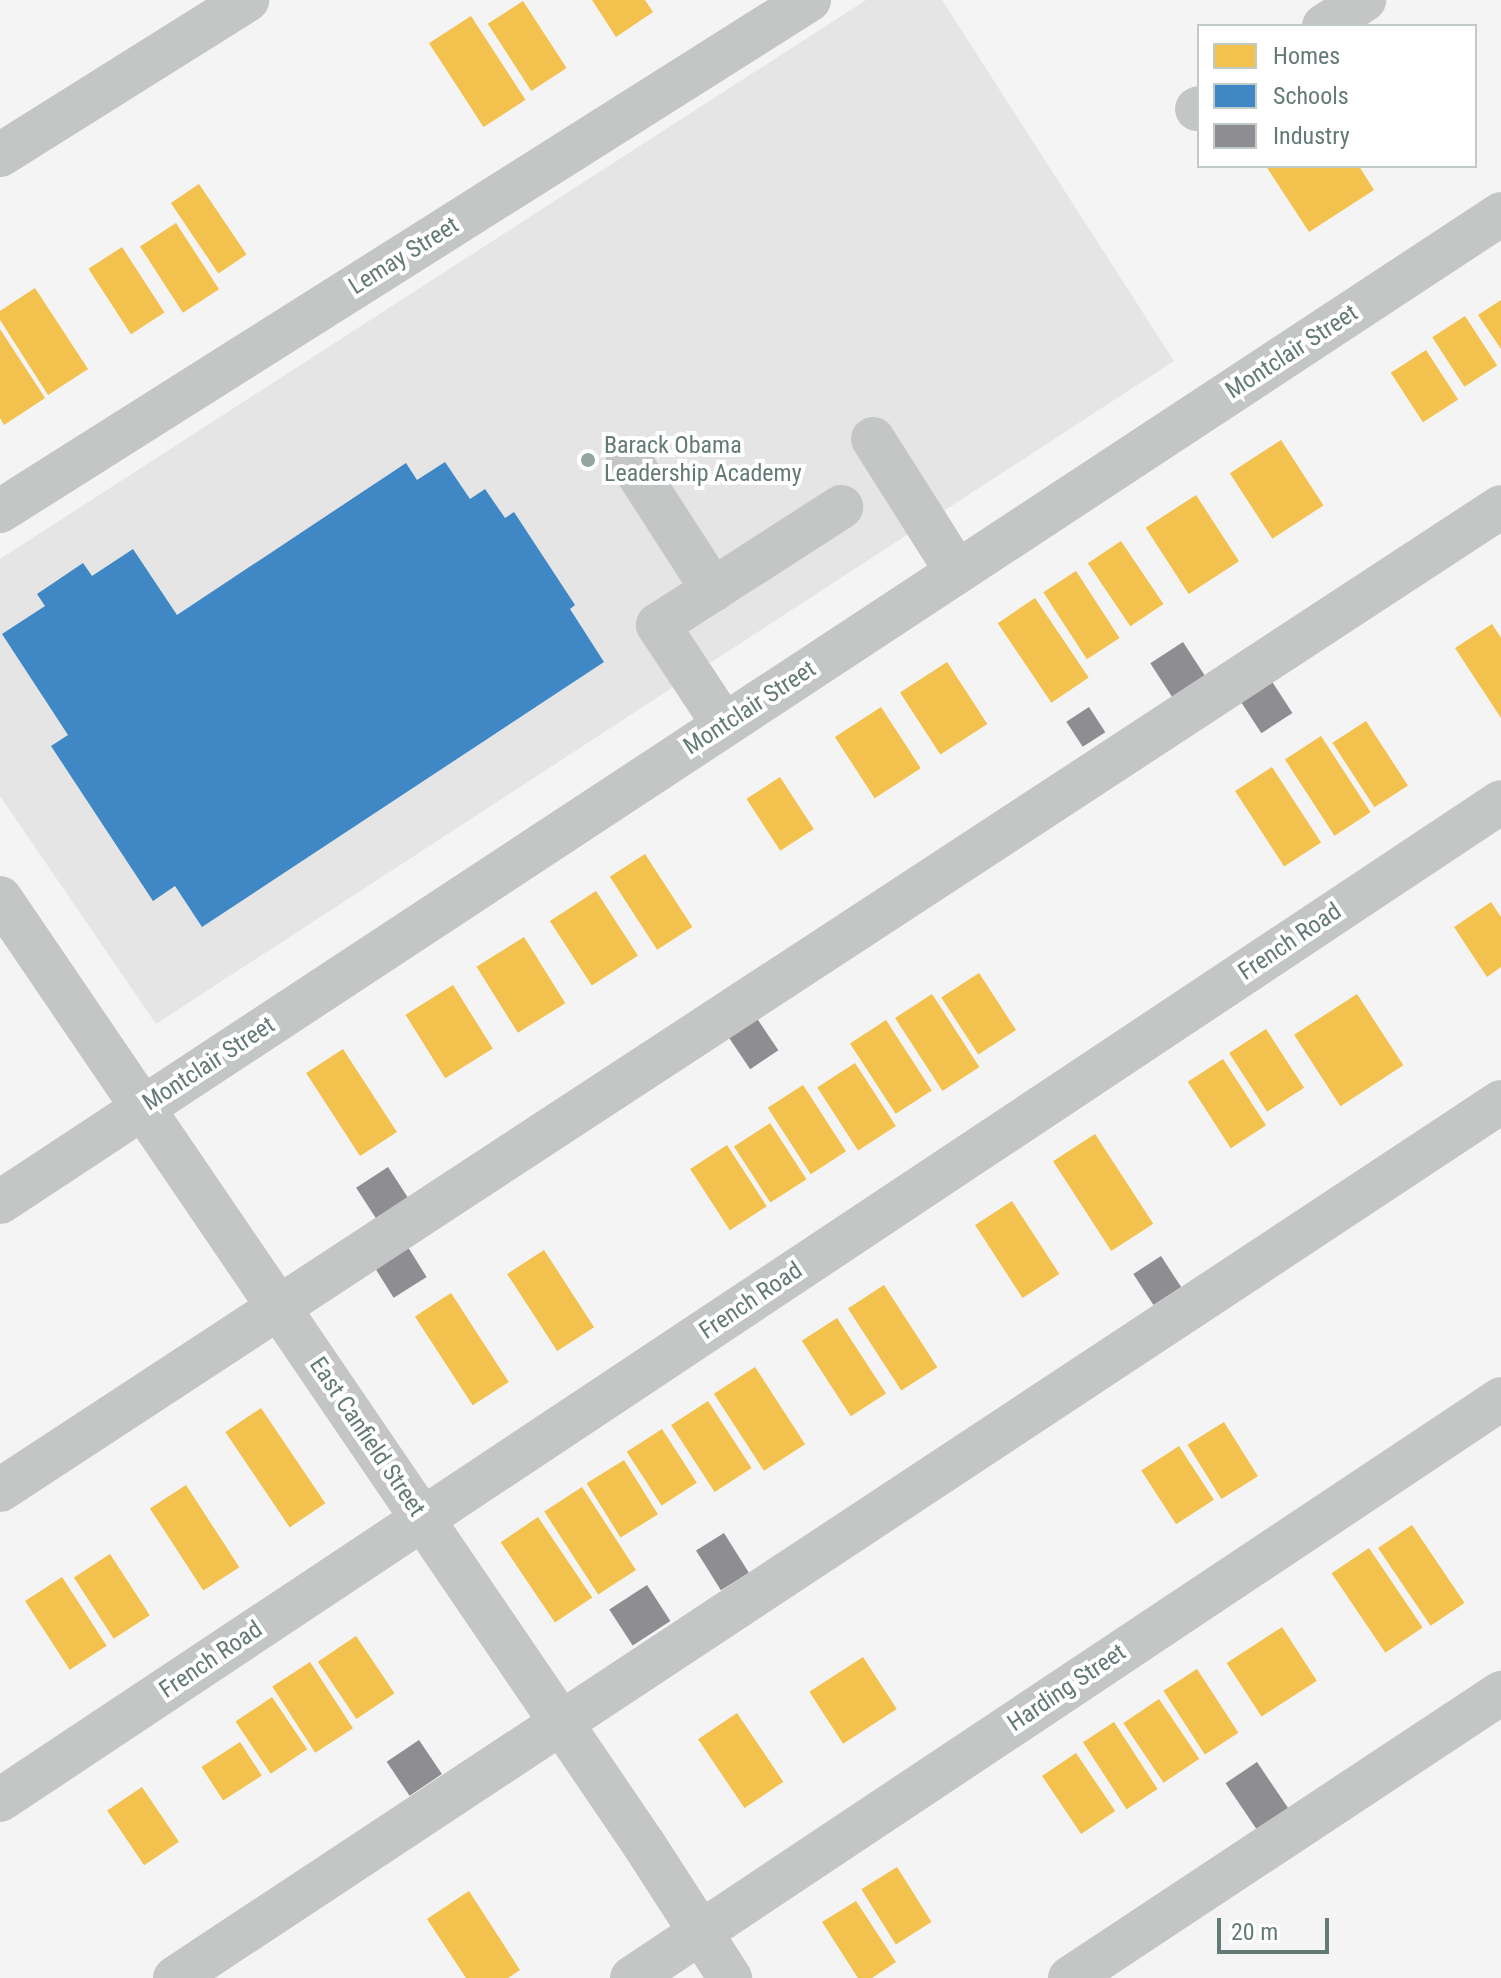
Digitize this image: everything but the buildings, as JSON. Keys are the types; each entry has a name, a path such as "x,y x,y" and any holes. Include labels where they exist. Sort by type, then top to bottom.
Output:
{"street":[{"path":"0,155 247,0"},
{"name":"Lemay Street","path":"0,511 809,0"},
{"path":"1327,24 1364,0"},
{"name":"Montclair Street","path":"0,1202 1501,214"},
{"path":"873,439 957,572"},
{"path":"628,458 713,590"},
{"path":"724,725 658,625 841,507"},
{"path":"0,1490 1501,507"},
{"name":"French Road","path":"0,1800 1501,802"},
{"name":"East Canfield Street","path":"0,899 561,1722 730,1978"},
{"path":"175,1978 1501,1102"},
{"name":"Harding Street","path":"632,1978 1501,1399"},
{"path":"1070,1978 1501,1693"}],"shaded area":[{"name":"Barack Obama Leadership Academy","path":"866,0 942,0 1174,361 156,1024 0,796 0,559"}],"place":[{"name":"Barack Obama Leadership Academy","path":"588,460"}]}
